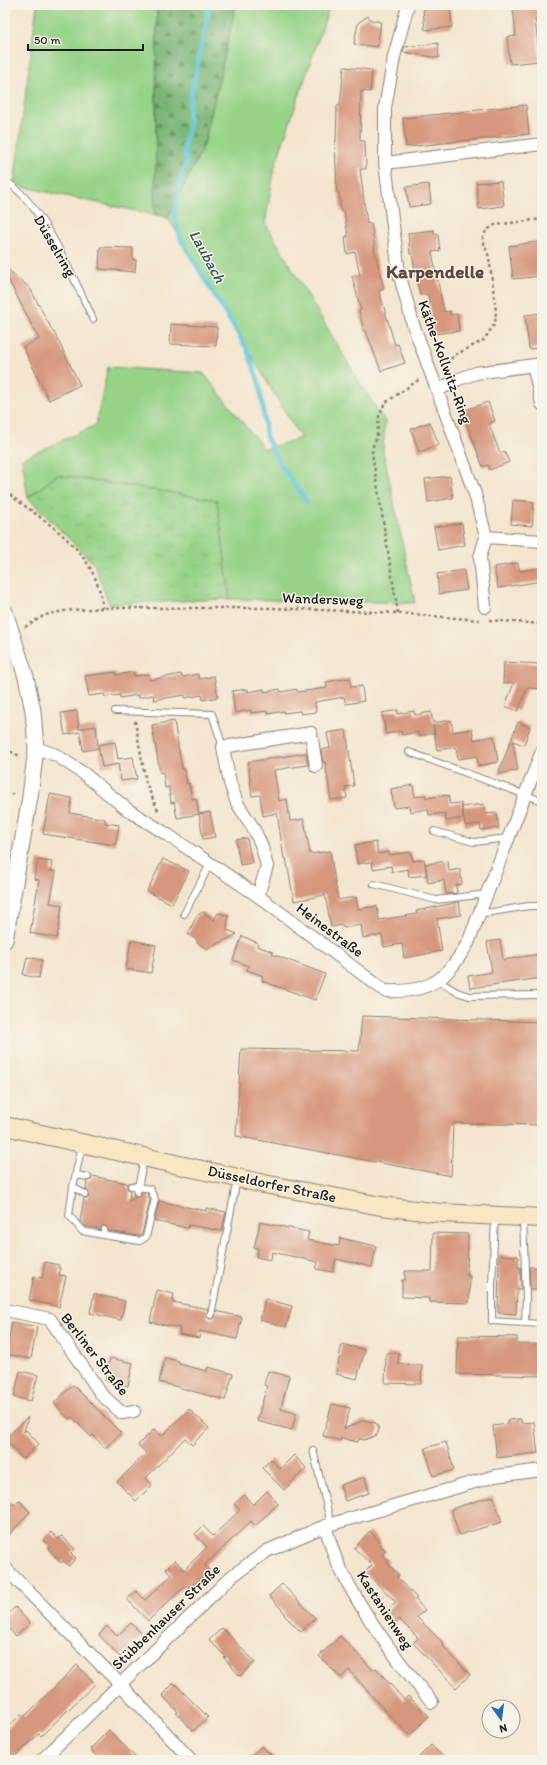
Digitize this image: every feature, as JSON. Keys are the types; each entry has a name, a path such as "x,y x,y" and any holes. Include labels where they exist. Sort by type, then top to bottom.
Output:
{"main road":[{"name":"Düsseldorfer Straße","path":"5,1126 238,1178 381,1206 441,1213 542,1218"}],"street":[{"name":"Käthe-Kollwitz-Ring","path":"408,5 394,57 385,108 385,163 399,273 413,324 475,494 486,537"},
{"path":"385,163 542,144"},
{"path":"434,381 459,379 476,373 538,365 542,404"},
{"path":"485,607 480,557 486,537 542,541"},
{"path":"5,612 9,635 26,677 33,712 36,748 30,797 5,940"},
{"path":"258,896 267,866 252,826 237,803 230,783 223,747 310,733 316,766"},
{"name":"Heinestraße","path":"36,748 62,758 84,773 128,810 168,835 258,896 385,991 401,991 428,987 450,970 468,943 542,751"},
{"name":"Berliner Straße","path":"5,1310 50,1319 102,1395 122,1413 134,1411"},
{"name":"Stübbenhauser Straße","path":"43,1760 232,1576 267,1551 328,1525 495,1476 542,1470"},
{"name":"Kastanienweg","path":"328,1525 341,1571 404,1670 432,1702"},
{"path":"5,1568 120,1684 191,1760"}],"lane":[{"name":"Düsselring","path":"5,181 25,198 57,244 93,319"},
{"path":"115,711 212,714 223,747"},
{"path":"408,752 542,801"},
{"path":"434,831 474,842 508,838"},
{"path":"184,914 210,864"},
{"path":"374,884 436,900 487,894"},
{"path":"479,914 529,906 542,906"},
{"path":"437,980 457,992 469,996 542,995"},
{"path":"83,1143 73,1187 69,1215 82,1231 104,1233 140,1242 146,1237 155,1199 150,1189 138,1189 131,1186"},
{"path":"138,1189 144,1157"},
{"path":"76,1175 88,1177"},
{"path":"211,1315 238,1178"},
{"path":"73,1187 85,1194"},
{"path":"495,1216 492,1321 542,1324"},
{"path":"522,1217 526,1297 524,1323"},
{"path":"313,1450 328,1525"}],"path":[{"path":"542,184 542,193"},
{"path":"398,613 372,453 377,437 379,416 385,403 434,381 441,368 455,355 484,340 495,323 496,311 489,257 483,236 487,230 495,225 542,219"},
{"path":"5,491 63,535 87,562 95,576 101,594 103,608"},
{"name":"Wandersweg","path":"9,635 45,615 63,610 103,608 272,608 398,613 542,624"},
{"path":"134,712 146,783 168,835"}],"green space":[{"path":"37,5 157,5 155,215 14,185"},
{"path":"157,5 236,5 204,145 168,218 155,215"},
{"path":"236,5 330,5 275,166 265,223 364,390 385,421 383,450 415,603 230,599 217,500 57,475 28,498 22,459 96,425 108,367 203,373 264,449 301,438 168,218 204,145"},
{"path":"57,475 217,500 230,599 109,604 94,564 28,498"}],"building":[{"path":"424,5 450,5 452,27 425,30"},
{"path":"516,5 542,5 542,19 535,20 540,61 510,64 507,37 516,36 513,8 516,8"},
{"path":"368,16 371,20 381,22 377,47 354,44 358,23"},
{"path":"438,43 439,58 403,52 404,47"},
{"path":"344,67 372,70 370,92 361,91 360,141 365,141 366,169 360,169 367,224 371,223 374,249 384,289 379,291 395,345 398,344 405,363 381,371 366,331 364,331 359,311 361,310 352,276 360,275 355,252 347,254 345,237 348,236 344,211 341,212 339,193 337,193 335,142 337,106 340,106"},
{"path":"526,105 529,134 406,147 403,118"},
{"path":"501,181 504,206 479,209 476,183"},
{"path":"429,184 431,204 409,207 406,187"},
{"path":"434,230 434,234 438,234 440,251 432,252 444,312 450,311 450,315 457,314 459,331 433,334 428,294 420,295 412,254 410,254 408,233"},
{"path":"542,241 542,276 513,279 509,246"},
{"path":"100,247 133,248 133,260 136,260 135,272 99,269"},
{"path":"5,267 30,288 80,385 49,400 23,347 39,339 5,273"},
{"path":"542,313 542,348 529,349 525,315"},
{"path":"171,324 217,327 216,346 170,344"},
{"path":"488,402 495,421 489,424 500,453 504,451 509,462 490,470 488,465 483,467 462,411"},
{"path":"430,422 439,445 419,452 411,429"},
{"path":"450,476 453,498 428,502 425,479"},
{"path":"513,500 534,502 532,526 511,524"},
{"path":"462,523 465,545 438,550 434,527"},
{"path":"518,563 520,571 542,568 542,581 498,588 494,567"},
{"path":"464,570 467,590 439,594 437,574"},
{"path":"504,662 542,664 542,689 527,688 518,711 505,706 514,683 503,683"},
{"path":"116,672 116,675 134,672 134,676 149,674 150,680 181,674 182,677 198,674 199,679 214,676 218,697 203,700 202,695 185,698 185,695 154,700 153,695 138,698 138,695 120,698 120,695 105,697 104,694 89,696 85,676"},
{"path":"350,678 351,687 362,686 364,701 346,704 344,697 315,702 316,712 301,714 300,711 284,713 284,711 268,714 267,711 251,713 251,710 235,713 232,691 248,689 248,692 264,689 264,692 280,689 281,692 297,689 297,692 327,688 326,682"},
{"path":"398,710 398,714 414,711 415,715 431,712 433,723 451,720 453,732 472,729 474,740 494,736 498,762 478,766 477,756 458,759 456,747 437,750 434,733 419,736 418,732 402,735 401,731 386,734 382,713"},
{"path":"77,711 79,729 96,726 98,745 115,742 118,759 133,757 137,779 121,781 118,764 102,767 98,748 83,751 80,732 65,735 61,713"},
{"path":"174,721 182,769 184,769 187,784 189,783 192,799 196,798 199,814 177,818 174,802 171,803 169,787 165,788 163,772 160,773 152,725"},
{"path":"518,722 530,727 524,745 513,741 518,770 498,774"},
{"path":"346,730 354,786 345,787 347,798 331,800 325,762 323,762 321,750 330,748 327,733"},
{"path":"306,753 308,765 274,770 279,801 287,799 290,821 304,819 310,854 330,851 338,900 356,897 358,909 377,906 379,920 417,914 416,911 459,902 461,915 437,919 442,951 404,958 402,944 384,947 382,935 363,938 361,925 343,928 342,925 331,927 325,895 294,901 286,858 284,859 277,813 263,816 260,795 252,796 248,762"},
{"path":"413,785 415,797 426,795 426,798 448,795 450,804 461,803 463,818 446,821 445,813 429,815 428,809 410,812 409,806 394,808 391,789"},
{"path":"50,794 72,798 70,813 105,819 105,823 119,825 115,845 43,834"},
{"path":"484,804 486,814 497,813 499,828 481,830 480,824 465,826 462,807"},
{"path":"210,812 215,837 203,839 199,814"},
{"path":"247,838 252,863 240,865 236,840"},
{"path":"376,842 378,854 389,852 389,855 411,852 413,861 424,859 427,875 409,877 408,869 392,872 391,866 373,869 372,862 357,864 355,845"},
{"path":"163,859 189,871 172,904 147,891"},
{"path":"38,860 52,862 51,871 56,872 50,903 62,905 57,938 30,933 39,880 34,879"},
{"path":"448,861 449,871 460,869 462,884 456,885 457,893 446,894 444,880 428,883 425,864"},
{"path":"203,912 214,920 218,913 228,915 227,930 237,934 207,949 197,943 197,940 188,934 197,915"},
{"path":"242,936 258,943 257,946 273,952 272,954 325,974 315,1000 262,981 263,976 247,970 249,966 233,960"},
{"path":"131,940 156,945 151,973 126,969"},
{"path":"500,940 503,960 540,954 542,978 470,988 468,976 492,972 487,942"},
{"path":"27,957 42,960 39,978 23,975"},
{"path":"362,1016 542,1022 542,1125 453,1123 451,1176 236,1136 241,1049 359,1051"},
{"path":"92,1176 127,1183 127,1188 130,1190 129,1201 144,1193 147,1193 150,1200 142,1234 139,1236 108,1231 107,1227 104,1226 100,1229 84,1226 80,1221 84,1198 88,1198 89,1194 86,1189 87,1181 91,1180"},
{"path":"159,1201 206,1211 206,1208 226,1212 222,1231 189,1225 188,1228 154,1221"},
{"path":"260,1222 309,1232 307,1240 339,1246 340,1238 376,1246 372,1267 336,1259 333,1272 316,1269 318,1262 272,1252 271,1260 256,1257 258,1248 254,1248"},
{"path":"433,1233 468,1234 467,1276 470,1276 469,1303 429,1302 429,1298 402,1297 402,1280 405,1280 405,1271 432,1271"},
{"path":"499,1255 518,1256 521,1289 517,1289 516,1314 498,1313"},
{"path":"45,1262 59,1265 59,1275 66,1276 59,1307 29,1300 34,1276 42,1278"},
{"path":"529,1267 542,1267 542,1289 530,1289"},
{"path":"157,1290 174,1294 172,1302 208,1309 207,1316 210,1319 215,1318 216,1311 242,1317 237,1339 200,1331 199,1338 179,1334 180,1328 150,1322"},
{"path":"94,1294 125,1301 121,1320 90,1313"},
{"path":"265,1299 292,1306 286,1327 260,1320"},
{"path":"12,1322 37,1327 31,1359 6,1354"},
{"path":"458,1336 517,1337 517,1344 542,1344 542,1376 457,1374"},
{"path":"342,1344 365,1350 357,1379 336,1374"},
{"path":"386,1353 399,1353 398,1364 422,1365 421,1384 385,1383"},
{"path":"110,1358 133,1363 128,1386 105,1380"},
{"path":"165,1358 179,1361 179,1364 207,1371 208,1367 233,1374 225,1400 159,1382"},
{"path":"20,1371 38,1375 31,1401 14,1397"},
{"path":"268,1371 289,1376 281,1409 296,1413 292,1430 257,1421 267,1386 264,1385"},
{"path":"73,1385 121,1433 105,1448 93,1435 91,1437 72,1417 69,1419 54,1403"},
{"path":"332,1404 350,1408 344,1429 364,1420 376,1423 379,1429 377,1435 364,1440 359,1439 358,1442 341,1438 341,1441 323,1436"},
{"path":"189,1409 209,1428 192,1445 185,1438 146,1478 152,1485 136,1501 117,1482 146,1453 138,1445 154,1429 162,1436"},
{"path":"28,1417 24,1432 26,1430 39,1444 23,1459 5,1439"},
{"path":"521,1419 521,1423 534,1422 538,1453 497,1458 493,1426 508,1424 507,1420"},
{"path":"446,1442 454,1470 433,1476 425,1448"},
{"path":"294,1455 306,1468 284,1490 262,1468 271,1459 280,1469"},
{"path":"365,1477 369,1493 345,1501 340,1485"},
{"path":"267,1491 278,1504 255,1526 251,1521 205,1565 209,1570 188,1591 184,1587 148,1621 127,1599 136,1591 145,1600 172,1575 166,1569 175,1560 184,1570 207,1547 195,1534 203,1526 213,1536 240,1510 234,1504 244,1495 253,1505"},
{"path":"5,1496 14,1505 19,1500 30,1512 5,1539"},
{"path":"493,1496 502,1522 459,1535 451,1509"},
{"path":"370,1531 386,1551 382,1555 389,1561 387,1563 399,1575 397,1577 417,1598 415,1599 425,1610 417,1617 445,1645 443,1646 470,1675 456,1688 413,1643 418,1638 399,1619 396,1622 385,1612 396,1602 365,1572 372,1565 354,1548"},
{"path":"51,1532 58,1539 62,1536 75,1549 71,1553 76,1558 69,1566 63,1561 61,1563 48,1549 50,1547 43,1540"},
{"path":"282,1584 315,1618 301,1632 284,1615 285,1613 269,1596"},
{"path":"15,1607 30,1623 16,1636 5,1625 5,1617"},
{"path":"131,1623 143,1635 120,1657 99,1635 107,1626 117,1636"},
{"path":"222,1628 255,1662 240,1676 224,1658 226,1657 209,1640"},
{"path":"340,1636 373,1670 376,1668 404,1700 408,1696 429,1716 410,1735 386,1712 349,1670 341,1678 319,1656"},
{"path":"77,1665 95,1684 41,1736 39,1734 11,1760 5,1760 5,1730 21,1714 24,1717"},
{"path":"174,1683 208,1717 193,1731 162,1695"},
{"path":"109,1730 138,1760 100,1760 90,1749"},
{"path":"431,1745 446,1760 416,1760"},
{"path":"262,1746 276,1760 247,1760"}],"waterway":[{"name":"Laubach","path":"208,5 207,19 189,105 189,125 184,145 184,153 188,161 180,179 178,199 174,213 181,240 247,349 259,383 266,436 280,464 307,502"}],"district":[{"name":"Karpendelle","path":"435,271"}]}
